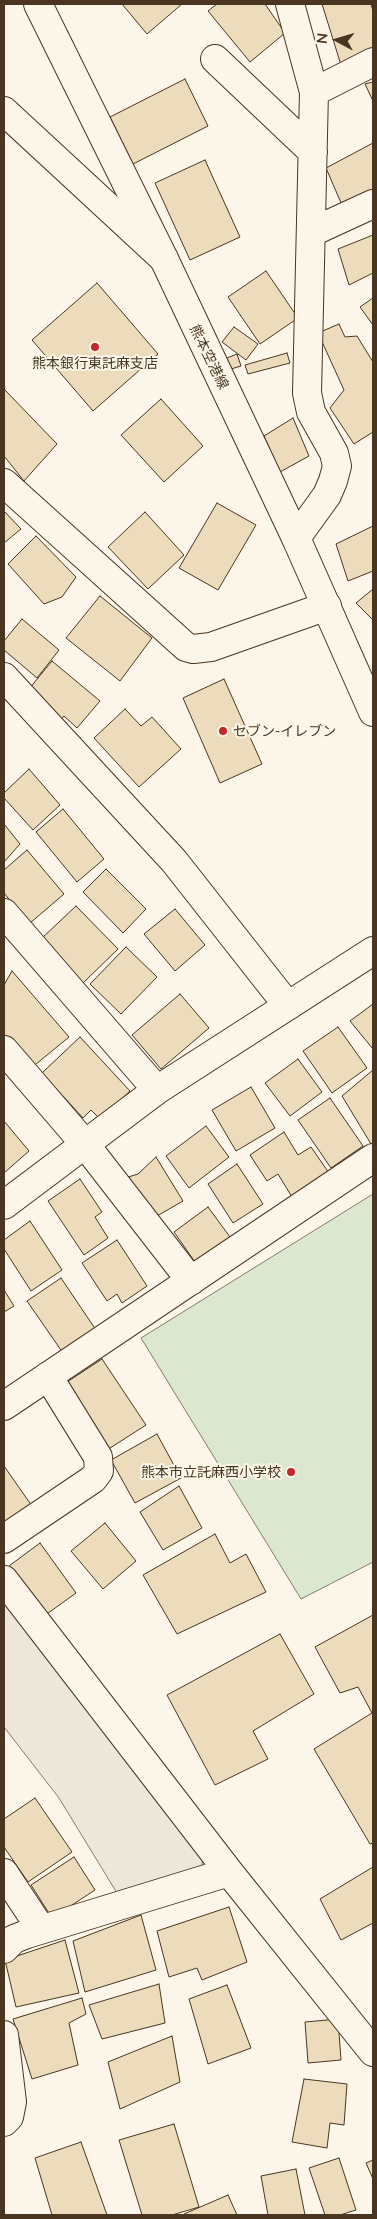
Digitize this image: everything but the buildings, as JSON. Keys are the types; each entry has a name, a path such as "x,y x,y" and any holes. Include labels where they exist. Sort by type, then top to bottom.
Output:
{"street":[{"name":"熊本空港線","path":"38,4 164,260 296,538 373,712"},
{"path":"290,4 314,92 307,393 311,412 334,453 337,466 327,495 296,538"},
{"path":"215,59 313,152"},
{"path":"314,92 373,62"},
{"path":"4,111 164,260"},
{"path":"312,232 373,204"},
{"path":"4,483 186,647 193,649 211,646 327,606"},
{"path":"4,677 174,861 288,1006"},
{"path":"4,913 156,1090"},
{"path":"4,1205 156,1090 373,951"},
{"path":"4,1050 84,1143 190,1281"},
{"path":"4,1406 373,1158"},
{"path":"4,1539 93,1479 99,1471 98,1457 48,1376"},
{"path":"4,1580 229,1872 373,2052"},
{"path":"7,1941 229,1872"},
{"path":"4,1873 41,1929"},
{"path":"4,2035 12,2102 9,2117 4,2122"}],"green space":[{"path":"373,1194 373,1562 301,1599 141,1338"}],"shaded area":[{"path":"4,1601 203,1854 201,1874 120,1898 59,1798 4,1727"}],"place":[{"name":"熊本銀行東託麻支店","path":"95,347"},
{"name":"セブン-イレブン","path":"223,731"},
{"name":"熊本市立託麻西小学校","path":"291,1472"}]}
